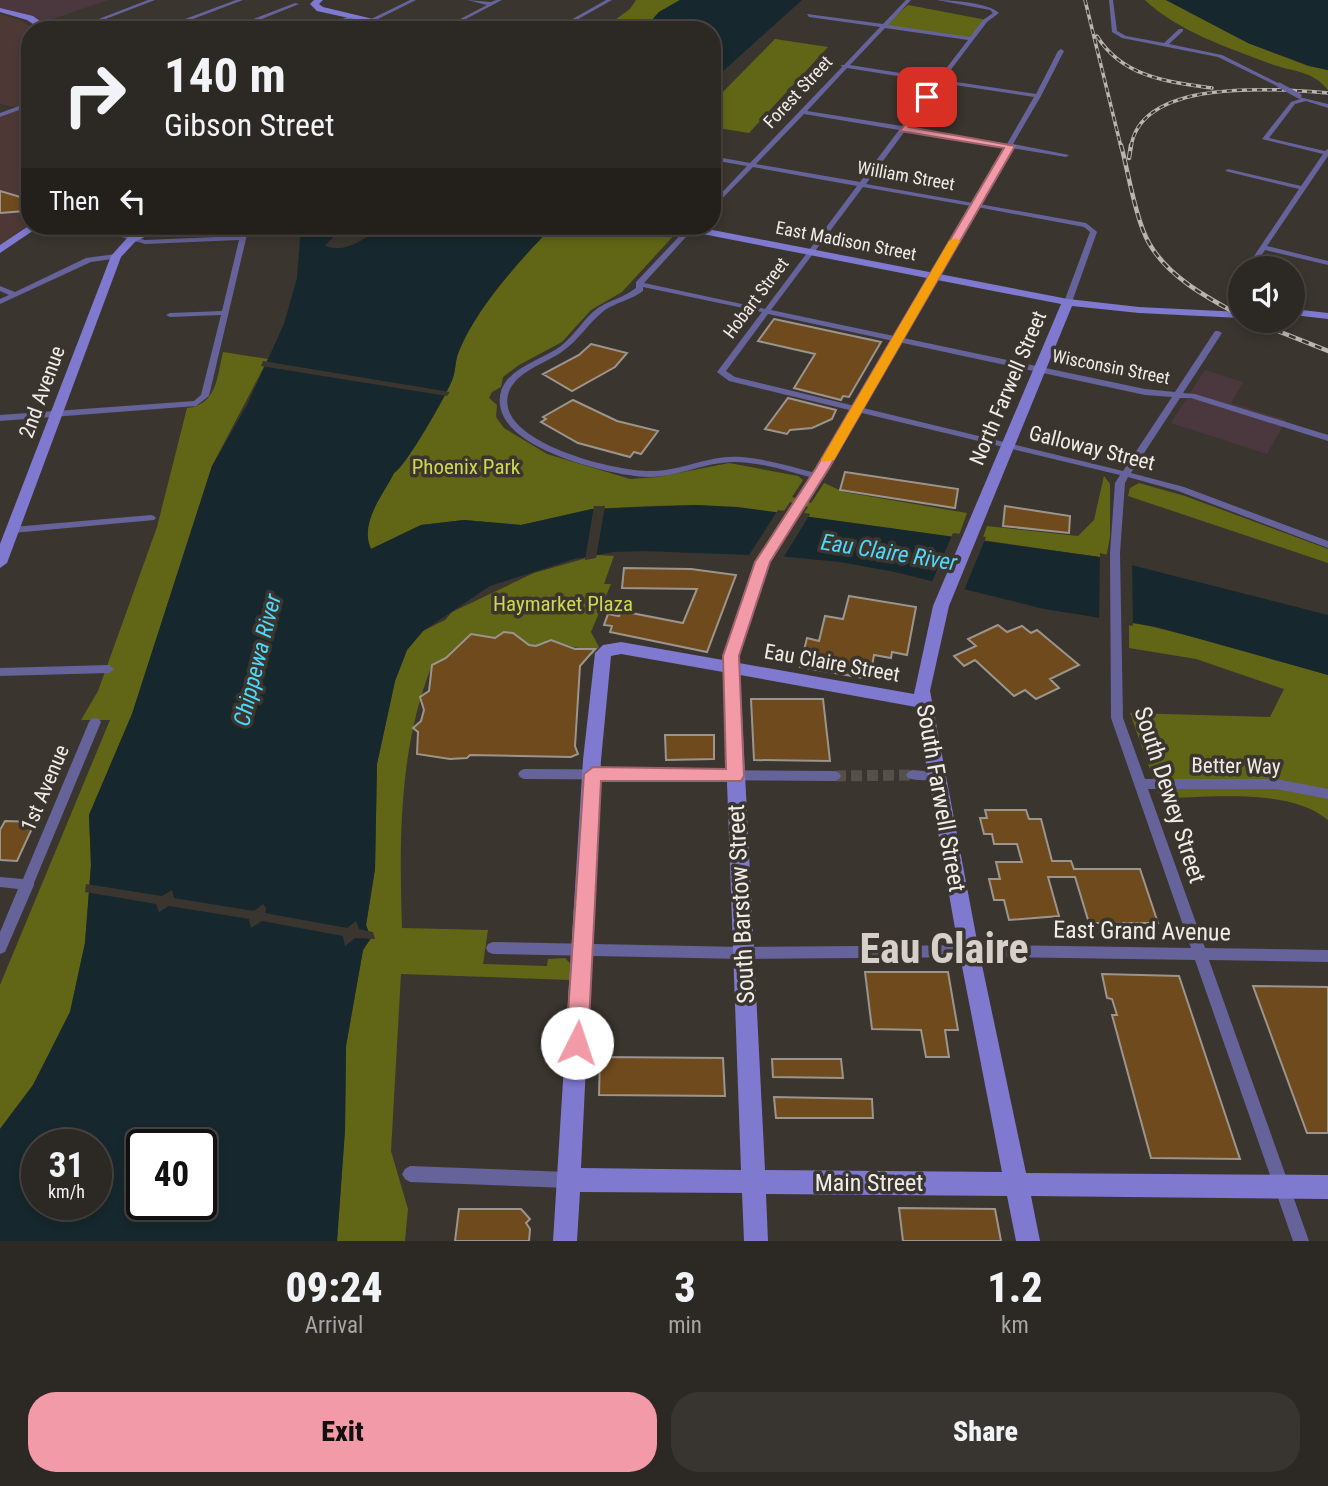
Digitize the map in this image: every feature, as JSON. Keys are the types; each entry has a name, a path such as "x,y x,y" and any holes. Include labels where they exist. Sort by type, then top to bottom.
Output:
{"street":[{"path":"95,21 153,0"},
{"path":"196,21 188,19 241,0"},
{"path":"253,21 297,4 287,0"},
{"path":"372,20 414,0"},
{"path":"469,0 492,4"},
{"path":"459,21 500,0"},
{"path":"572,21 610,0"},
{"name":"Forest Street","path":"721,198 843,66 909,0"},
{"name":"Hobart Street","path":"721,372 939,81 995,11 939,0"},
{"path":"1111,0 1115,32 1220,56 1301,98 1328,106"},
{"path":"321,4 376,21"},
{"path":"125,9 136,13"},
{"path":"0,10 36,21"},
{"path":"18,16 25,21"},
{"path":"341,21 354,16"},
{"path":"809,16 971,39"},
{"path":"1165,45 1181,30"},
{"path":"933,276 1010,146 1061,51"},
{"path":"843,66 1038,96"},
{"path":"1257,256 1327,152 1265,139 1293,103 1301,98"},
{"path":"0,106 14,110"},
{"path":"0,115 21,107"},
{"path":"803,112 1066,155"},
{"name":"William Street","path":"721,160 1093,228"},
{"path":"1228,171 1301,188"},
{"name":"North Farwell Street","path":"958,563 1068,302 1093,228"},
{"name":"East Madison Street","path":"721,233 1092,306 1228,314"},
{"path":"0,250 22,235"},
{"path":"116,235 131,240 156,242 243,239"},
{"path":"131,240 141,235"},
{"path":"0,418 196,403 205,396 244,235"},
{"path":"685,235 638,285 640,289 634,295 600,311 563,348 513,377 507,386 504,408 511,424 559,452 624,472 656,474 737,459 817,476"},
{"name":"2nd Avenue","path":"0,563 116,256 131,240"},
{"path":"1263,247 1328,263"},
{"path":"0,302 89,260 116,256"},
{"name":"South Barstow Street","path":"756,1241 733,680 730,667 762,562 817,476 933,276"},
{"name":"Wisconsin Street","path":"638,285 1039,369 1192,396 1328,438"},
{"path":"982,286 1044,305 1052,313 1051,327 1055,330"},
{"path":"0,288 15,295"},
{"name":"East Madison Street","path":"1092,306 1228,309"},
{"path":"170,315 225,313"},
{"path":"1305,314 1328,318"},
{"path":"1305,317 1328,318"},
{"path":"1125,474 1218,333"},
{"name":"Galloway Street","path":"721,372 732,379 1181,489 1328,545"},
{"name":"South Dewey Street","path":"1125,474 1118,498 1115,553 1117,718 1301,1241"},
{"path":"13,530 152,518"},
{"name":"South Farwell Street","path":"958,563 945,594 928,654 923,702 969,951 1028,1241"},
{"name":"Eau Claire Street","path":"593,774 601,658 609,649 621,648 923,702"},
{"path":"0,672 109,669"},
{"name":"1st Avenue","path":"0,948 95,722"},
{"path":"524,774 835,776"},
{"path":"565,1241 593,774"},
{"path":"912,775 936,775"},
{"name":"Better Way","path":"1142,784 1276,784 1328,794"},
{"path":"0,882 28,885"},
{"name":"East Grand Avenue","path":"493,948 743,953 969,951 1328,956"},
{"name":"Main Street","path":"410,1174 568,1180 1328,1186"}],"shaded area":[{"path":"0,0 108,0 47,21 0,8"},
{"path":"0,14 22,21 21,105 0,104"},
{"path":"21,109 21,230 0,245 0,117"},
{"path":"1205,370 1243,382 1231,403 1286,420 1267,454 1171,423"}],"green space":[{"path":"636,0 680,0 659,12 651,21 613,21 630,9"},
{"path":"1145,0 1166,0 1248,43 1308,66 1328,70 1328,90 1322,83 1302,72 1279,67 1188,30"},
{"path":"908,5 987,20 971,39 884,26"},
{"path":"775,39 828,47 749,133 721,128 721,94"},
{"name":"Phoenix Park","path":"545,235 674,235 622,292 591,310 562,342 519,365 503,377 501,387 492,392 489,398 497,405 496,417 504,428 547,454 630,479 658,477 729,463 798,476 803,480 792,497 811,503 824,483 844,492 967,513 958,538 808,517 810,514 804,513 808,507 790,502 784,511 777,513 697,505 651,506 592,509 521,525 464,520 421,525 371,549 368,529 374,509 394,473 416,444 444,398 467,334 500,285"},
{"path":"223,352 268,359 212,466 132,714 89,815 91,865 85,943 70,1012 33,1085 0,1129 0,985 110,720 81,720 98,691 157,527 187,408 197,406 210,396 217,380"},
{"path":"1104,476 1110,484 1110,537 1106,558 982,540 987,526 1078,536 1094,520"},
{"path":"1139,483 1185,496 1328,549 1328,563 1128,496 1130,488"},
{"name":"Haymarket Plaza","path":"597,555 614,556 604,584 611,584 591,632 599,647 592,655 587,649 555,642 544,643 539,647 529,645 510,632 501,634 497,639 472,634 446,660 432,665 413,729 407,761 401,828 402,928 488,930 483,964 547,966 548,959 565,958 570,963 570,980 401,974 391,1151 408,1209 405,1241 337,1241 345,1130 346,1046 363,950 371,938 366,925 375,869 377,764 395,681 407,650 423,631 445,620 452,612 534,573"},
{"path":"1129,621 1246,650 1328,675 1328,820 1312,810 1270,799 1224,796 1160,798 1130,713 1270,717 1284,689 1196,659 1129,648"}],"water":[{"path":"680,0 802,0 721,73 721,21 651,21 659,12"},
{"path":"1166,0 1328,0 1328,70 1248,43"},
{"path":"300,235 336,235 325,245 338,248 361,241 368,235 545,235 500,285 467,334 458,354 453,378 443,398 374,509 368,529 371,549 421,525 464,520 521,525 592,509 697,505 738,507 1100,557 1328,615 1328,675 1157,627 1044,609 895,572 840,562 778,556 614,552 574,559 490,586 423,631 407,650 395,681 377,764 375,869 366,925 371,938 363,950 346,1046 345,1130 337,1241 0,1241 0,1129 33,1085 70,1012 85,943 91,865 89,815 132,714 212,466 247,405 284,324 297,278"}],"pier":[{"path":"263,361 450,392 447,396 261,366"},
{"path":"594,506 605,506 596,558 585,560"},
{"path":"778,510 810,514 782,560 747,558"},
{"path":"953,533 986,537 963,593 931,584"},
{"path":"1100,553 1132,561 1133,626 1099,620"},
{"path":"86,884 162,896 172,890 174,898 254,911 263,904 265,913 347,928 356,921 359,929 373,932 375,939 355,938 345,946 343,936 262,921 251,928 249,919 169,906 159,912 156,904 85,892"}],"building":[{"path":"0,191 21,197 21,211 0,213"},
{"path":"774,319 881,342 849,397 843,396 841,400 794,388 815,354 758,341"},
{"path":"591,344 627,353 615,367 572,391 543,374 579,355"},
{"path":"788,398 836,410 832,419 812,428 790,430 787,434 765,429"},
{"path":"573,400 617,421 658,431 641,454 634,452 630,457 578,443 541,422 546,419 543,417"},
{"path":"845,472 958,489 955,508 840,490"},
{"path":"1005,506 1070,516 1069,533 1003,526"},
{"path":"624,568 691,569 736,575 707,652 610,632 612,626 604,625 608,614 619,616 621,611 683,623 697,589 622,588"},
{"path":"849,596 916,607 907,655 892,652 891,658 874,655 870,679 800,667 807,638 819,641 825,616 843,619"},
{"path":"998,625 1007,632 1022,626 1031,633 1037,630 1079,665 1050,679 1059,688 1036,699 1025,690 1014,696 975,660 964,666 954,656 976,646 968,639"},
{"path":"504,632 513,633 529,645 536,646 551,640 575,649 595,649 580,666 575,746 578,754 571,757 470,755 467,758 450,759 417,754 418,732 413,728 421,721 424,710 420,697 429,691 432,665 446,658 471,634 495,638"},
{"path":"751,699 823,699 830,761 754,760"},
{"path":"665,735 714,735 714,759 666,760"},
{"path":"985,810 1026,810 1029,819 1041,819 1052,861 1071,861 1074,869 1140,869 1158,923 1089,923 1075,877 1048,877 1059,916 1009,920 1004,900 994,900 989,879 1000,879 996,862 1022,862 1017,844 994,844 992,834 984,834 980,818 987,818"},
{"path":"5,821 35,822 17,861 0,860 0,830"},
{"path":"865,972 948,972 958,1030 945,1030 949,1057 926,1057 921,1030 872,1029"},
{"path":"1102,974 1179,976 1240,1159 1151,1158 1112,1015 1117,1015 1112,999 1107,998"},
{"path":"1253,986 1328,987 1328,1133 1307,1133"},
{"path":"600,1057 723,1058 725,1096 599,1095"},
{"path":"772,1059 841,1059 843,1078 773,1077"},
{"path":"774,1097 872,1099 873,1118 776,1118"},
{"path":"899,1208 995,1209 1001,1241 903,1241"},
{"path":"459,1209 521,1209 530,1219 526,1223 530,1229 529,1241 455,1241"}],"tunnel":[{"path":"835,776 912,775"}],"railway":[{"path":"1085,0 1121,147"},
{"path":"1097,36 1107,50 1133,69 1163,80 1212,88"},
{"path":"1131,147 1140,124 1159,108 1184,98 1214,92 1246,90 1328,93"},
{"path":"1121,145 1140,222 1149,243 1178,276 1228,309"},
{"path":"1129,158 1131,145"},
{"path":"1283,333 1328,351"}],"slow traffic":[{"path":"827,460 955,241"}],"district":[{"name":"Eau Claire","path":"944,948"}],"route":[{"path":"577,1043 593,774 735,776 731,656 762,562 822,468 1010,146 903,129 927,97"}],"water label":[{"name":"Eau Claire River","path":"889,552"},
{"name":"Chippewa River","path":"257,660"}]}
